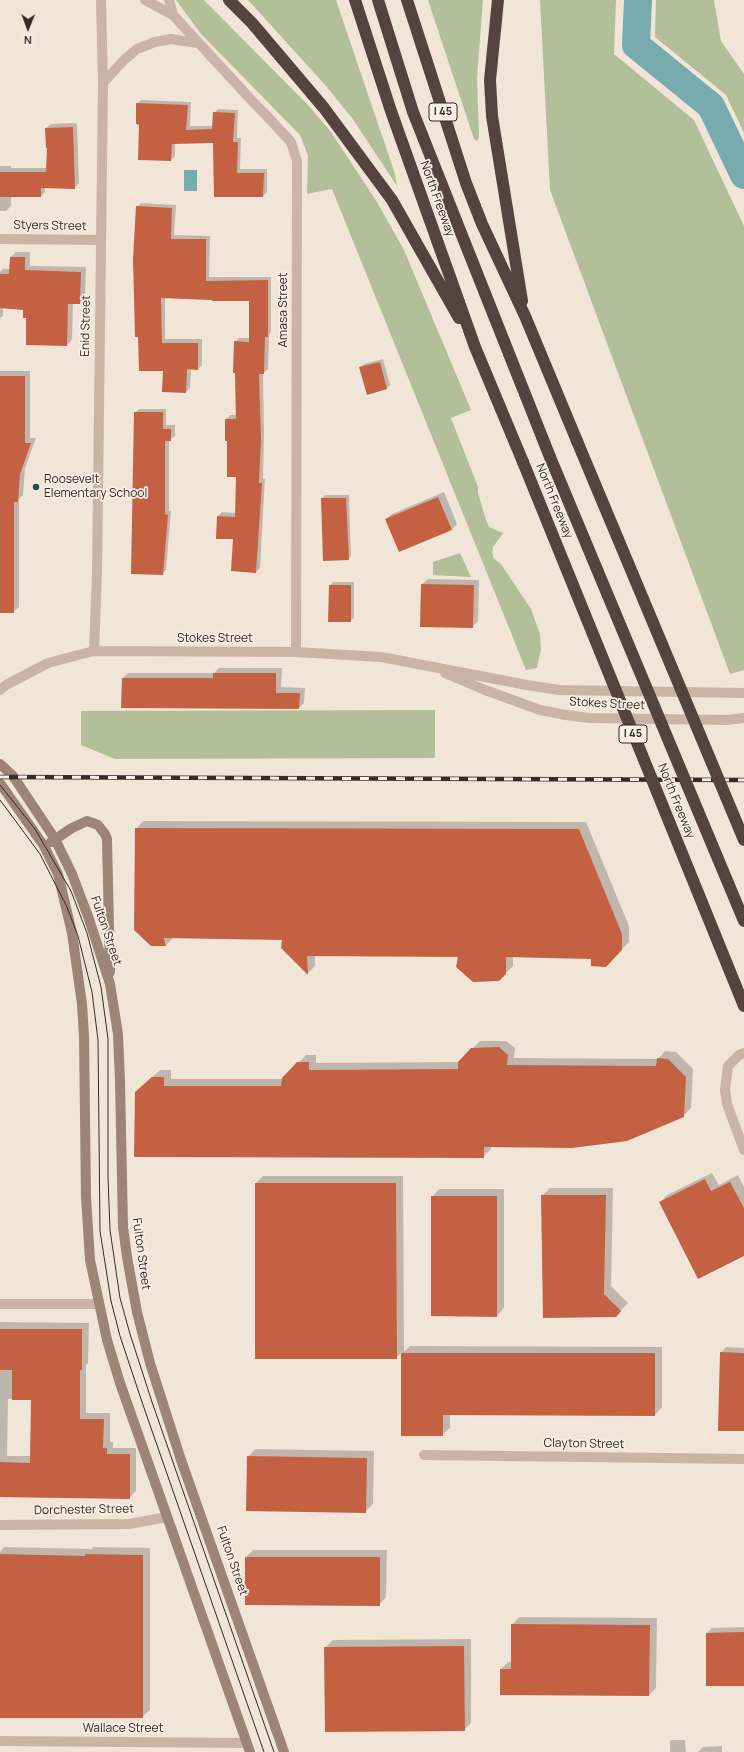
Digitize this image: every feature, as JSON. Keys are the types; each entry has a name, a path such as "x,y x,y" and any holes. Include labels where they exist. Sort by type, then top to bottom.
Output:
{"highway":[{"path":"229,0 252,24 324,108 392,200 475,347"},
{"name":"North Freeway","path":"355,0 391,111 475,347 744,1006"},
{"name":"North Freeway","path":"378,0 413,112 550,457 744,921"},
{"name":"I 45","path":"406,0 466,183 482,224 524,316 744,840"},
{"path":"498,0 490,80 492,116 524,316"}],"main road":[{"name":"Fulton Street","path":"0,764 13,776 56,838 72,874 89,919 110,984 118,1034 123,1227 137,1312 150,1363 181,1460 284,1752"},
{"path":"0,783 44,846 58,874 72,933 82,1004 86,1079 86,1197 90,1260 98,1304 107,1340 120,1383 248,1748"},
{"path":"44,846 87,821 98,825 105,834 107,839 110,984"}],"street":[{"name":"Enid Street","path":"94,651 103,84 101,0"},
{"name":"Amasa Street","path":"145,0 173,15 197,43 291,142 297,161 296,652"},
{"name":"Amasa Street","path":"169,0 173,15"},
{"path":"103,84 124,60 143,46 171,39 197,43"},
{"name":"Styers Street","path":"0,239 101,240"},
{"name":"Stokes Street","path":"2,685 48,663 94,651 296,652 381,658 560,690 744,693"},
{"name":"Stokes Street","path":"430,667 485,690 540,710 566,715 596,718 726,720 744,718"},
{"path":"744,1053 739,1055 728,1066 725,1090 727,1104 744,1150"},
{"path":"0,1304 98,1304"},
{"name":"Clayton Street","path":"424,1455 744,1459"},
{"name":"Dorchester Street","path":"0,1525 129,1524 167,1518"},
{"name":"Wallace Street","path":"0,1741 248,1748"}],"green space":[{"path":"176,0 204,0 308,105 331,132 377,202 404,250 471,410 451,418 478,487 478,493 489,527 503,533 493,547 492,553 494,559 501,564 531,609 540,634 541,649 537,668 526,670 332,189 307,194 308,156 300,135 201,34"},
{"path":"248,0 336,0 395,174 397,186 352,118 326,86"},
{"path":"428,0 483,0 477,78 479,137 477,141 474,139"},
{"path":"540,0 616,0 614,54 694,120 744,226 744,670 730,674 550,190"},
{"path":"656,0 714,0 721,41 744,74 744,133 726,95 655,37"},
{"path":"460,553 471,577 433,575 433,562"},
{"path":"435,710 435,758 115,759 81,745 81,711"}],"water":[{"path":"184,170 197,170 197,191 184,191"}],"building":[{"path":"136,103 188,105 186,130 212,129 213,112 235,113 233,142 238,142 237,173 264,173 263,197 214,197 213,143 172,144 171,161 138,160 139,125 136,124"},
{"path":"73,127 75,189 41,188 41,197 0,197 0,172 46,172 47,148 45,128"},
{"path":"136,206 172,208 171,239 206,239 206,281 268,280 268,337 265,337 264,374 259,374 261,439 259,483 262,483 256,573 231,571 233,539 216,539 217,516 235,517 236,477 227,477 227,441 225,441 225,419 236,419 235,373 233,373 234,341 249,342 249,301 212,301 161,298 162,343 198,343 198,370 187,369 186,393 162,392 163,371 139,371 138,337 135,337 133,259"},
{"path":"10,257 25,257 25,270 81,272 80,304 68,304 67,346 26,345 26,318 23,318 23,310 0,308 0,274 9,274"},
{"path":"380,362 387,389 367,395 359,367"},
{"path":"0,376 25,376 25,443 31,443 20,474 18,502 14,502 14,613 0,613"},
{"path":"134,412 163,412 163,429 171,429 171,441 165,441 165,514 168,515 163,575 131,574"},
{"path":"438,497 452,530 399,552 385,519"},
{"path":"321,498 346,498 349,560 323,561"},
{"path":"421,584 474,585 473,628 420,627"},
{"path":"329,585 351,585 351,622 328,622"},
{"path":"213,673 276,673 276,693 300,693 299,709 121,708 122,678 213,678"},
{"path":"135,828 579,829 622,934 622,950 606,967 591,966 591,959 506,957 506,974 499,981 473,982 456,967 458,957 307,956 308,975 281,948 282,940 164,938 166,946 151,946 134,930"},
{"path":"499,1047 508,1055 507,1065 656,1066 657,1058 668,1059 686,1077 684,1117 627,1141 572,1148 484,1147 484,1158 134,1157 135,1092 152,1077 164,1077 164,1086 281,1086 282,1078 297,1062 309,1062 309,1070 458,1069 458,1062 471,1048"},
{"path":"705,1179 711,1191 730,1182 744,1208 744,1256 698,1279 659,1202"},
{"path":"255,1183 396,1183 397,1359 255,1359"},
{"path":"541,1195 606,1195 604,1294 621,1311 616,1317 543,1318"},
{"path":"431,1196 497,1196 497,1317 431,1316"},
{"path":"0,1329 82,1329 80,1419 104,1419 103,1448 107,1448 107,1454 130,1454 130,1499 0,1497 0,1462 30,1463 31,1400 12,1400 12,1370 0,1370"},
{"path":"720,1352 744,1353 744,1431 718,1431"},
{"path":"401,1353 655,1353 655,1416 443,1415 443,1436 401,1436"},
{"path":"247,1456 367,1458 366,1513 246,1511"},
{"path":"0,1554 85,1556 85,1554 143,1555 143,1718 0,1718"},
{"path":"245,1557 380,1557 380,1606 245,1605"},
{"path":"511,1624 650,1625 649,1696 500,1695 500,1669 511,1669"},
{"path":"744,1632 744,1686 706,1686 706,1633"},
{"path":"464,1646 465,1731 325,1732 324,1647"}],"waterway":[{"path":"638,0 636,45 711,106 744,175"}],"tram line":[{"path":"0,785 35,829 71,891 87,933 101,987 108,1039 108,1177 110,1230 120,1298 152,1402 274,1752"},
{"path":"0,800 40,854 67,907 78,936 92,992 98,1040 100,1231 111,1301 120,1336 143,1405 264,1752"}],"railway":[{"path":"0,777 744,780"}],"place":[{"name":"Roosevelt Elementary School","path":"36,487"}]}
